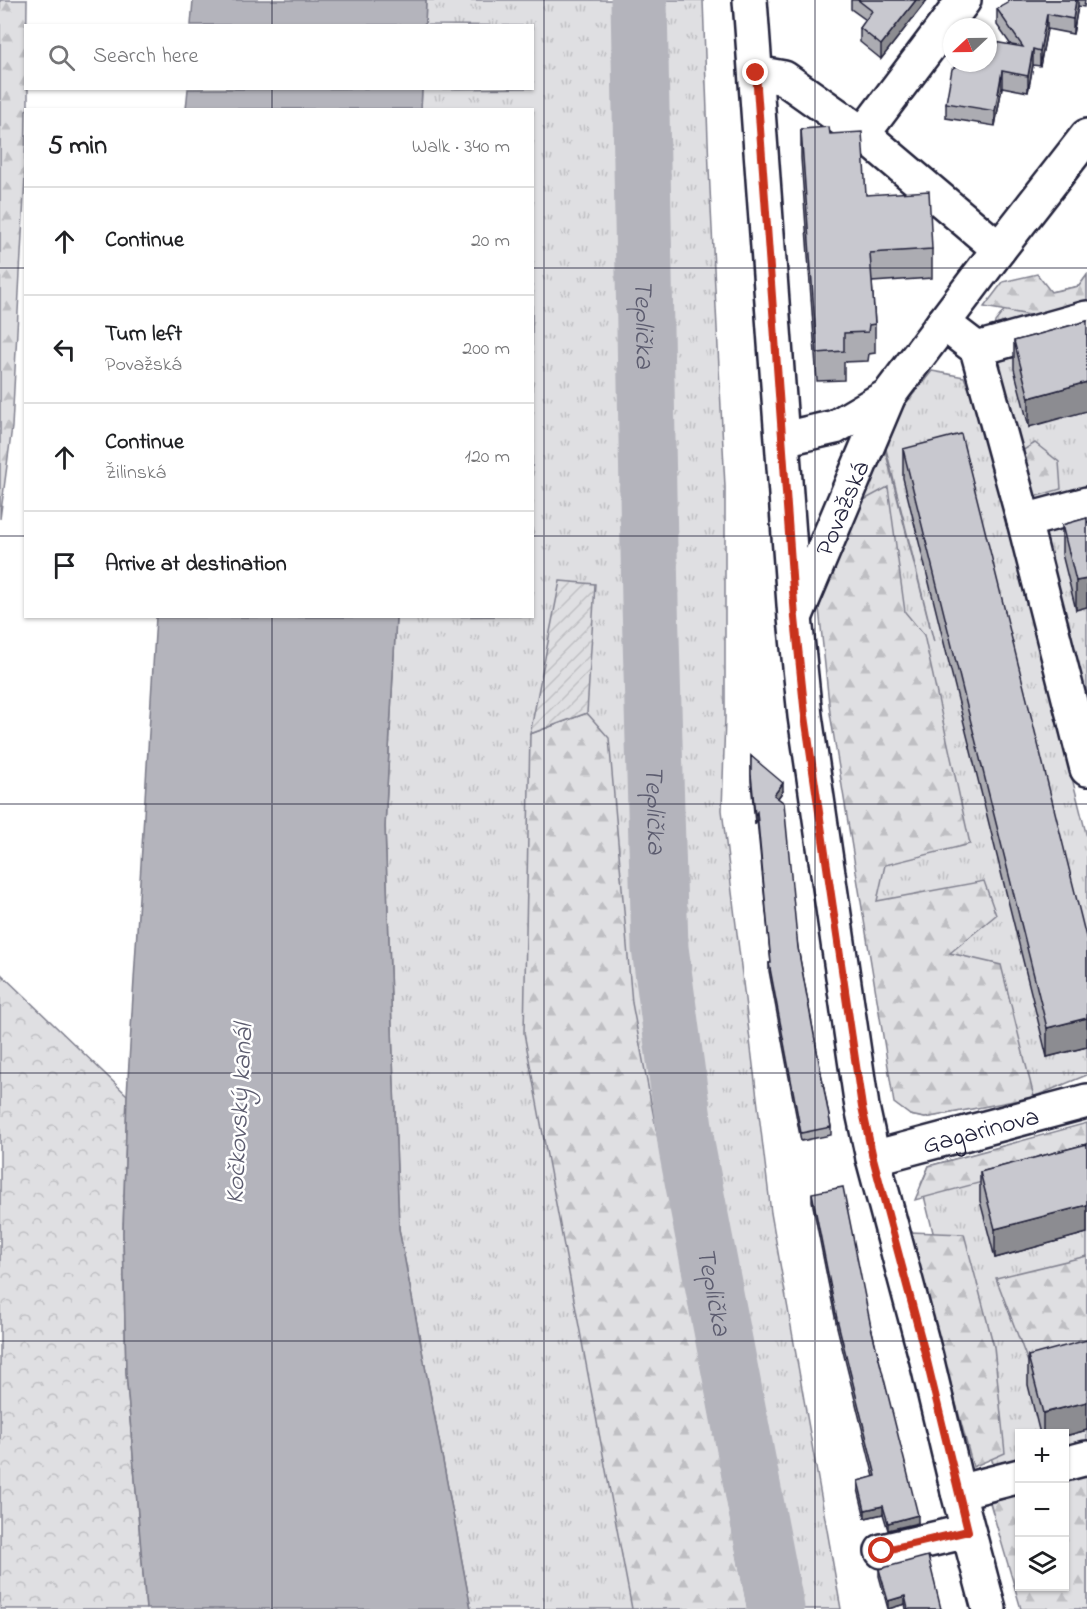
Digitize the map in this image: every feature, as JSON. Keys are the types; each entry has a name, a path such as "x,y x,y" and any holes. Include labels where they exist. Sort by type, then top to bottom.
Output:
{"street":[{"path":"750,0 795,618"},
{"path":"863,134 964,0"},
{"path":"756,73 784,78 863,134 999,249"},
{"name":"Považská","path":"989,1609 873,1158 862,1107 806,728 795,618 890,395 1087,136"},
{"path":"977,349 1087,318"},
{"path":"943,323 977,349 1024,521 1087,769"},
{"name":"Považská","path":"783,439 835,427 890,395"},
{"path":"1024,521 1087,504"},
{"name":"Gagarinova","path":"873,1158 1087,1101"},
{"path":"1069,1463 1087,1458"},
{"path":"958,1492 1015,1477"},
{"path":"881,1548 968,1531"}],"green space":[{"path":"0,0 27,0 27,24 24,24 24,90 28,90 28,108 24,108 24,196 12,427 0,519"},
{"path":"426,0 703,0 725,487 725,718 722,810 771,1213 841,1609 471,1609 399,1229 385,827 396,618 534,618 534,108 421,108 422,90 534,90 534,24 425,24"},
{"path":"1037,274 1051,292 1079,286 1087,275 1087,305 1041,317 984,307 1003,282"},
{"path":"1087,275 1087,733 990,359 995,322 1031,276 1045,293 1079,286"},
{"path":"932,371 964,377 980,417 1087,837 1087,1075 1033,1097 925,1118 910,1115 831,712 862,491 885,450 934,642 882,433"},
{"path":"1035,443 1059,462 1061,489 1026,499 1015,455"},
{"path":"888,487 905,612 924,635 970,844 885,865 877,901 984,881 996,915 950,953 1001,965 1034,1097 925,1118 910,1115 894,1103 830,713 819,608 849,508"},
{"path":"560,581 595,584 587,713 530,734"},
{"path":"587,713 609,738 632,1003 748,1609 632,1609 524,1033 530,734"},
{"path":"0,973 127,1095 123,1233 126,1372 146,1609 0,1609"},
{"path":"1087,1123 1087,1154 915,1200 929,1166"},
{"path":"1087,1124 1087,1609 1069,1591 1069,1429 1015,1429 1015,1545 965,1361 921,1184 929,1166"},
{"path":"910,1232 964,1234 994,1347 1005,1453 973,1467"},
{"path":"1087,1256 1087,1345 1028,1362 996,1278"},
{"path":"1087,1473 1087,1609 1021,1609 1016,1591 1069,1591 1069,1479"},
{"path":"1015,1495 1015,1588 990,1503"}],"water":[{"path":"193,0 426,0 425,24 191,24"},
{"path":"188,90 422,90 421,108 186,108"},
{"name":"Kočkovský kanál","path":"156,618 396,618 385,827 399,1229 471,1609 146,1609 126,1372 123,1233 127,1095"}],"building":[{"path":"858,0 916,0 881,45 860,28 872,11"},
{"path":"1008,0 1076,0 1073,19 1047,14 1040,51 1033,49 1028,76 1002,71 995,111 946,103 951,72 997,72 997,43 1023,47 997,9 1008,3"},
{"path":"829,127 830,134 862,132 866,195 929,191 932,249 870,253 875,324 869,325 868,332 844,333 844,351 817,353 801,129"},
{"path":"1087,321 1087,382 1029,398 1014,341"},
{"path":"961,434 1087,941 1087,1018 1047,1028 903,449"},
{"path":"1087,518 1087,579 1076,581 1062,525"},
{"path":"751,756 783,783 774,795 784,803 798,948 831,1127 801,1133 769,963 771,963"},
{"path":"1087,1144 1087,1205 995,1229 980,1172"},
{"path":"843,1187 871,1327 918,1515 888,1523 883,1506 865,1510 858,1481 876,1476 837,1319 812,1193"},
{"path":"1087,1340 1087,1402 1043,1413 1028,1356"},
{"path":"928,1556 941,1609 908,1609 905,1596 888,1601 879,1569"}],"waterway":[{"name":"Teplička","path":"639,0 650,603 660,948 687,1149 776,1609"}],"route":[{"path":"756,73 795,618 805,716 862,1107 968,1531 882,1551"}]}
